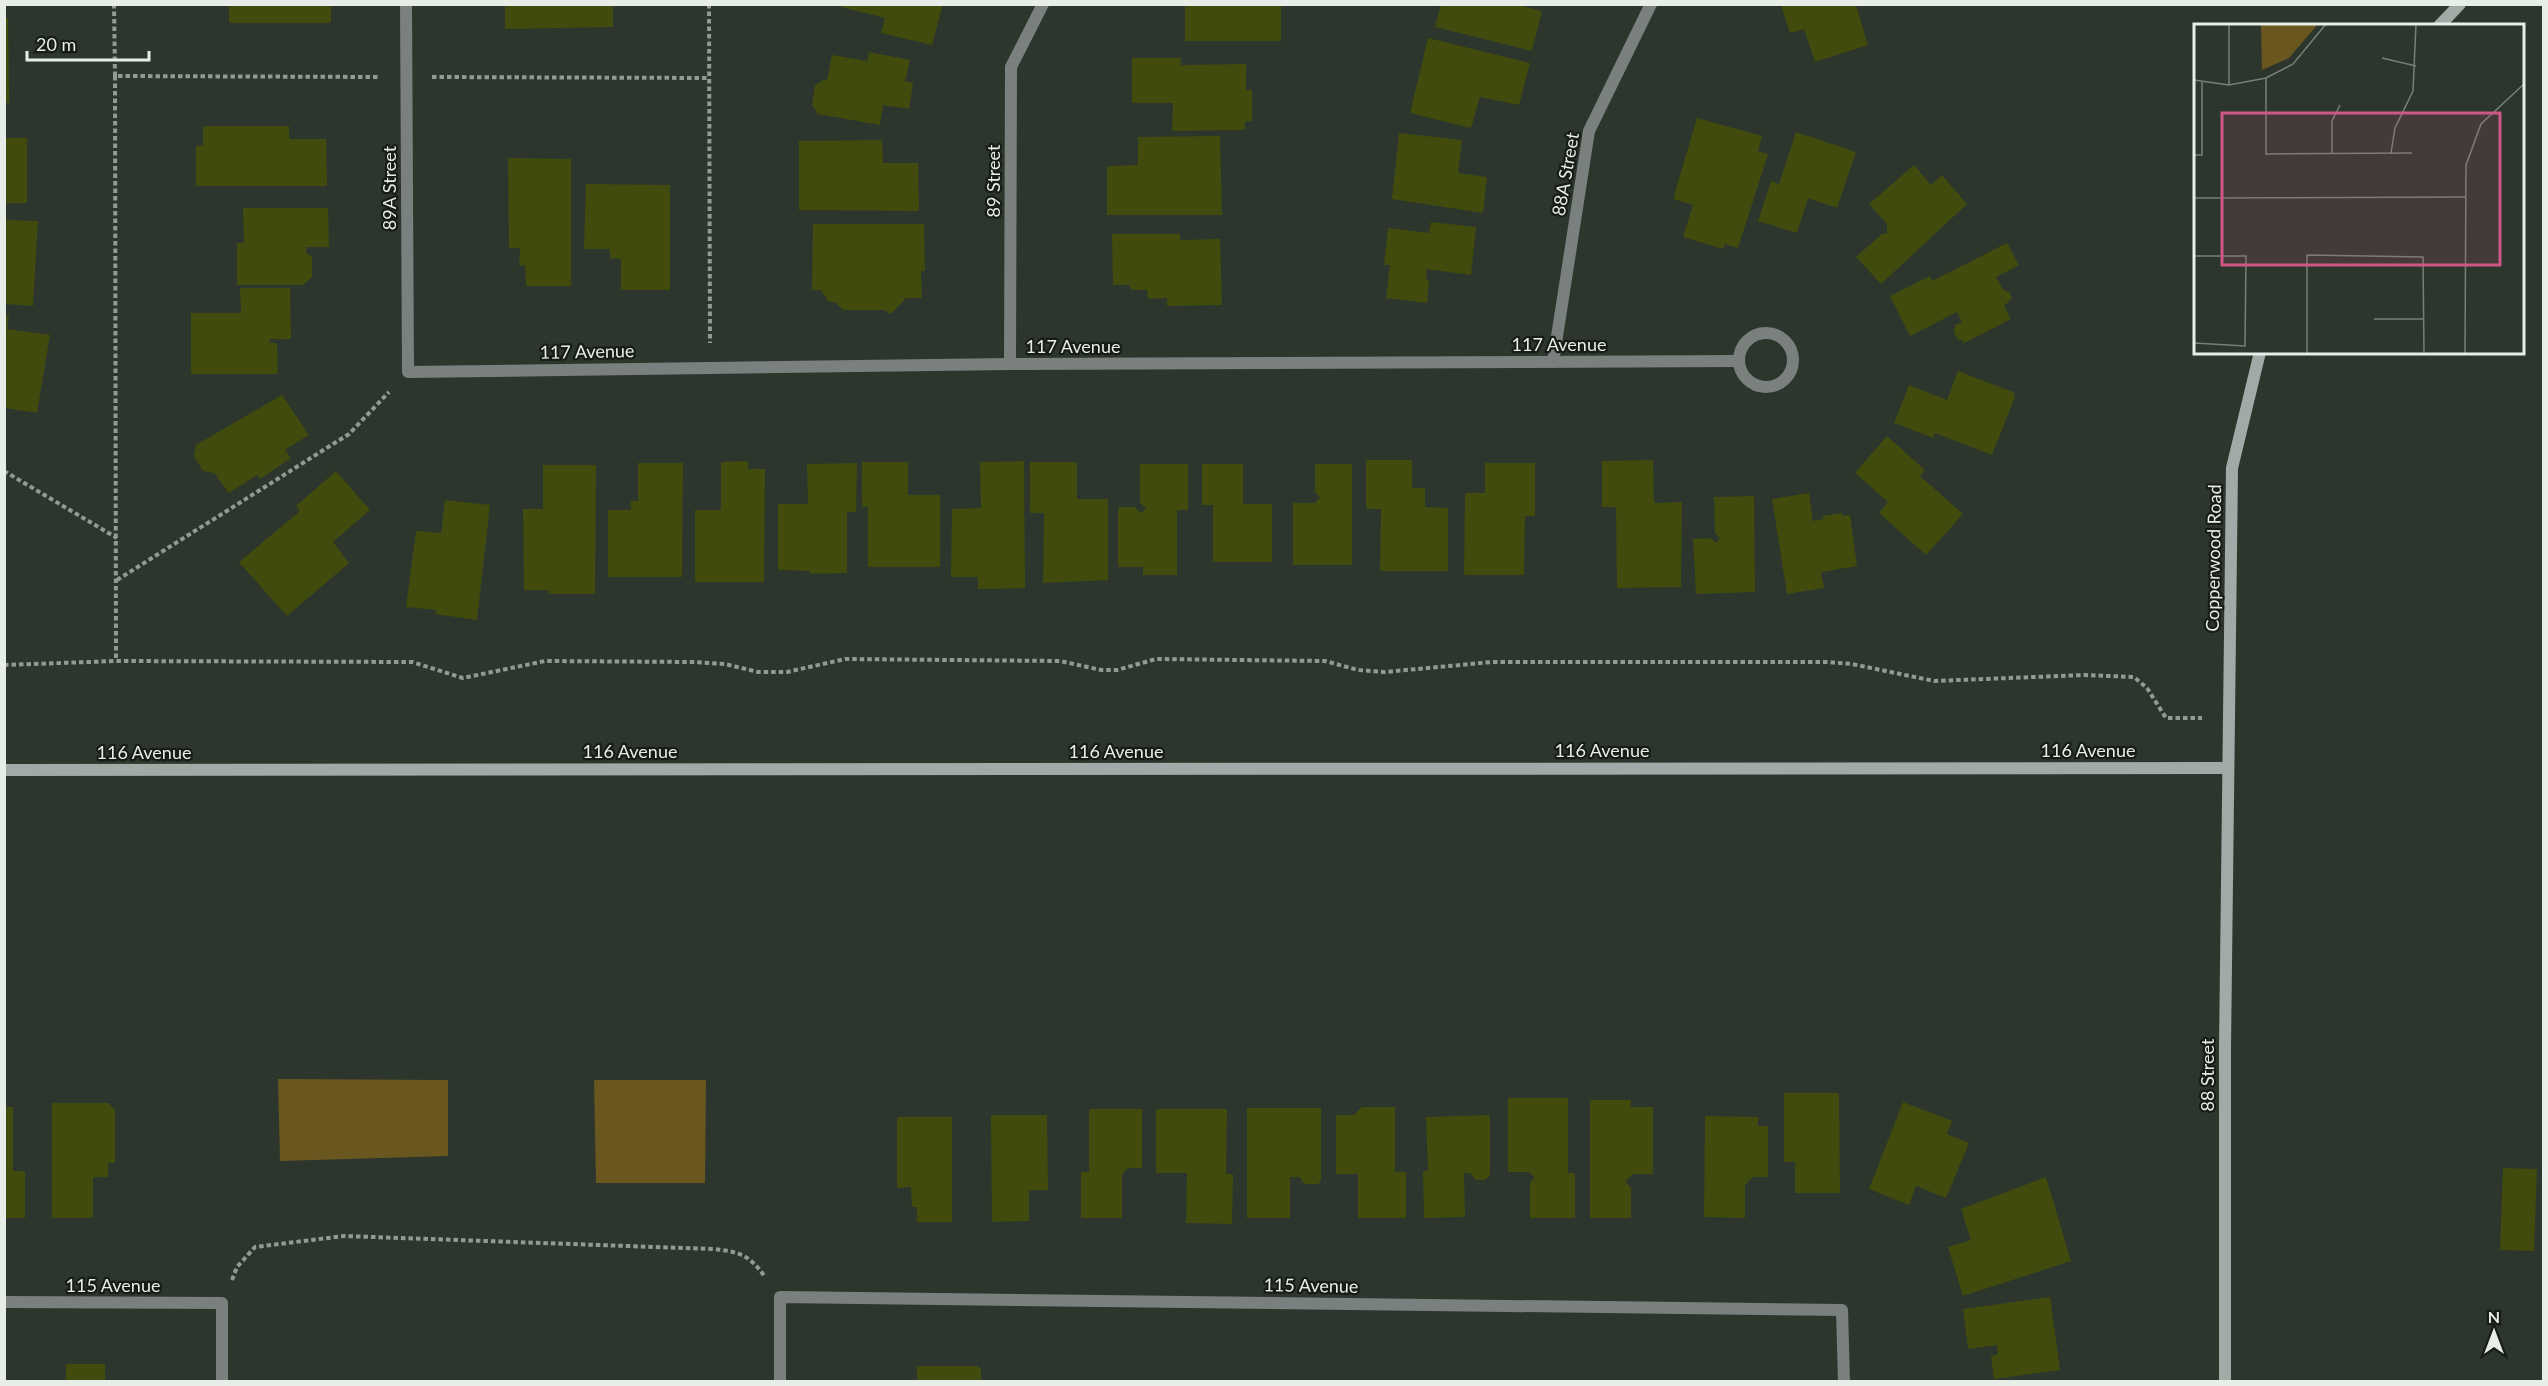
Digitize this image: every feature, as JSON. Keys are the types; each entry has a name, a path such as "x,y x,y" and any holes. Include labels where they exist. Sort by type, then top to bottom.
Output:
{"main road":[{"path":"2441,24 2460,4"},
{"name":"Copperwood Road","path":"2228,768 2232,468 2260,354"},
{"name":"116 Avenue","path":"4,770 2228,768"},
{"name":"88 Street","path":"2225,1382 2228,768"}],"street":[{"name":"89A Street","path":"406,4 408,372"},
{"name":"89 Street","path":"1010,364 1011,67 1043,4"},
{"name":"88A Street","path":"1553,362 1589,131 1652,4"},
{"path":"1767,333 1784,340 1793,355 1790,372 1778,385 1760,387 1745,378 1739,361 1744,344 1751,338 1767,333"},
{"name":"117 Avenue","path":"408,372 1010,364 1739,361"},
{"path":"780,1297 780,1382"},
{"name":"115 Avenue","path":"780,1297 1842,1310 1844,1382"},
{"name":"115 Avenue","path":"4,1302 222,1303"},
{"path":"222,1303 222,1382"}],"path":[{"path":"114,4 116,661"},
{"path":"709,4 710,368"},
{"path":"115,76 708,78"},
{"path":"117,580 349,434 408,372"},
{"path":"4,471 117,538"},
{"path":"4,665 116,661 412,662 463,678 545,662 693,662 725,664 758,672 787,672 845,660 1060,662 1101,670 1117,670 1155,660 1325,662 1358,670 1385,672 1492,662 1827,662 1852,664 1934,681 2084,675 2134,677 2147,688 2166,718 2229,719"},
{"path":"222,1303 237,1267 255,1247 344,1236 737,1251 759,1269 780,1297"}],"shaded area":[{"path":"278,1079 448,1080 448,1156 280,1161"},
{"path":"594,1080 706,1080 705,1183 596,1183"}],"building":[{"path":"229,4 331,4 331,23 229,23"},
{"path":"505,4 613,4 613,27 505,29"},
{"path":"842,4 943,4 932,45 881,33 885,18 841,7"},
{"path":"1185,4 1281,4 1281,41 1185,41"},
{"path":"1441,4 1515,4 1542,11 1532,51 1435,27"},
{"path":"1781,5 1856,5 1868,45 1815,62 1804,29 1790,33"},
{"path":"4,18 8,18 9,103 4,103"},
{"path":"1428,38 1530,63 1519,105 1480,97 1471,128 1410,113"},
{"path":"869,52 910,60 905,81 913,83 909,109 883,105 880,125 818,114 812,105 815,86 827,80 832,55 867,61"},
{"path":"1132,58 1181,58 1181,65 1246,64 1246,90 1252,90 1252,121 1245,122 1245,130 1172,131 1173,103 1132,103"},
{"path":"1697,118 1762,136 1758,151 1768,154 1738,248 1725,244 1723,249 1683,237 1693,205 1673,199"},
{"path":"203,126 289,126 289,139 326,139 327,186 196,186 196,146 203,146"},
{"path":"1796,132 1856,152 1837,208 1808,198 1797,233 1758,221 1771,181 1779,184"},
{"path":"1399,133 1462,140 1458,173 1487,177 1483,213 1392,199"},
{"path":"1220,136 1222,215 1107,215 1107,166 1138,165 1138,137"},
{"path":"4,138 27,138 27,203 4,203"},
{"path":"882,140 883,163 918,163 919,211 799,210 799,141"},
{"path":"508,158 571,159 571,286 526,286 525,265 519,266 520,248 509,248"},
{"path":"1914,165 1931,185 1942,175 1967,204 1881,284 1856,257 1882,234 1887,234 1887,224 1869,204"},
{"path":"586,184 670,185 670,290 621,290 621,259 610,258 610,249 584,249"},
{"path":"243,208 328,208 329,247 306,247 306,253 312,257 312,277 303,285 237,285 237,243 244,243"},
{"path":"5,220 38,221 33,306 5,304"},
{"path":"1431,222 1476,227 1471,275 1427,269 1426,279 1429,280 1427,303 1386,298 1390,265 1384,265 1388,228 1429,233"},
{"path":"813,224 924,224 925,271 921,271 922,298 906,298 891,314 884,310 843,310 835,302 829,302 821,290 812,290"},
{"path":"1112,234 1180,234 1180,240 1220,239 1222,305 1167,306 1167,298 1148,299 1147,290 1131,290 1130,285 1113,285"},
{"path":"2007,243 2019,265 1996,277 2003,290 2009,292 2012,298 2004,306 2011,319 1964,343 1958,340 1954,332 1955,325 1962,322 1957,312 1910,336 1890,296 1930,276 1932,281"},
{"path":"240,288 290,288 291,339 270,339 270,343 277,343 278,374 191,374 191,313 241,313"},
{"path":"4,315 9,316 7,329 50,335 37,413 4,408"},
{"path":"1958,371 2013,392 2015,397 1992,455 1935,433 1933,438 1894,423 1909,385 1947,400"},
{"path":"282,395 309,435 285,450 291,458 260,479 257,475 229,493 214,473 203,471 194,456 196,445"},
{"path":"1887,436 1925,470 1920,476 1963,514 1926,555 1879,513 1888,502 1855,473"},
{"path":"1366,460 1412,460 1412,488 1425,488 1425,507 1448,508 1448,571 1380,571 1381,509 1366,509"},
{"path":"1653,460 1654,503 1682,502 1681,587 1617,588 1616,507 1602,507 1602,461"},
{"path":"748,461 748,469 765,469 764,582 695,582 695,510 721,510 721,462"},
{"path":"1024,461 1025,588 978,589 978,577 951,577 952,509 981,508 980,462"},
{"path":"862,462 908,462 908,495 940,495 940,567 868,567 868,507 862,507"},
{"path":"1030,462 1077,462 1077,499 1108,499 1108,580 1043,583 1044,513 1030,513"},
{"path":"638,463 683,463 682,577 608,577 608,510 631,510 631,501 638,501"},
{"path":"857,463 856,512 847,512 847,573 810,574 810,571 778,570 778,504 808,504 807,464"},
{"path":"1485,463 1535,463 1535,516 1525,516 1524,575 1464,575 1465,493 1485,493"},
{"path":"1140,464 1188,464 1188,510 1177,510 1177,575 1143,575 1143,567 1118,567 1118,507 1135,507 1141,513 1146,508 1140,503"},
{"path":"1202,464 1243,464 1243,504 1272,504 1272,562 1213,562 1213,505 1202,505"},
{"path":"1315,464 1352,464 1352,565 1293,565 1293,503 1315,503 1320,497 1315,492"},
{"path":"543,465 596,465 595,594 549,594 549,590 524,590 523,509 543,509"},
{"path":"336,471 370,510 333,542 349,563 287,616 239,562 300,511 296,506"},
{"path":"1809,493 1813,521 1823,519 1823,516 1842,513 1842,516 1850,515 1857,566 1821,572 1824,588 1787,594 1772,499"},
{"path":"1754,496 1755,592 1696,594 1693,539 1710,538 1716,543 1720,538 1715,533 1714,497"},
{"path":"445,500 490,505 477,620 435,614 436,610 406,607 416,531 441,533"},
{"path":"1784,1093 1839,1093 1840,1193 1795,1193 1795,1162 1784,1162"},
{"path":"1508,1098 1568,1098 1568,1173 1575,1173 1575,1218 1530,1218 1530,1182 1535,1178 1529,1172 1508,1172"},
{"path":"1590,1100 1631,1100 1631,1107 1653,1107 1653,1174 1633,1174 1625,1182 1631,1188 1631,1218 1590,1218"},
{"path":"1903,1102 1952,1121 1947,1134 1969,1143 1946,1198 1916,1186 1909,1205 1869,1189"},
{"path":"52,1103 109,1103 115,1110 115,1163 108,1163 108,1177 93,1177 93,1218 52,1218"},
{"path":"4,1107 13,1107 13,1171 25,1171 25,1218 4,1218"},
{"path":"1362,1107 1395,1107 1395,1172 1406,1172 1406,1218 1358,1218 1358,1174 1336,1174 1336,1115 1354,1115"},
{"path":"1247,1108 1321,1108 1321,1181 1318,1184 1304,1184 1300,1177 1290,1177 1290,1218 1247,1218"},
{"path":"1089,1109 1142,1109 1142,1168 1128,1168 1122,1174 1122,1218 1081,1218 1081,1172 1089,1172"},
{"path":"1156,1109 1227,1109 1226,1174 1233,1174 1232,1224 1186,1223 1187,1173 1156,1173"},
{"path":"991,1115 1047,1115 1048,1190 1029,1190 1029,1221 992,1222"},
{"path":"1490,1115 1490,1175 1485,1180 1476,1180 1470,1173 1464,1173 1465,1217 1424,1218 1423,1171 1428,1171 1426,1117"},
{"path":"1705,1116 1758,1117 1758,1126 1768,1126 1768,1177 1753,1177 1745,1185 1745,1218 1704,1217"},
{"path":"897,1117 952,1117 952,1222 917,1222 917,1207 912,1207 911,1187 897,1188"},
{"path":"2503,1168 2537,1169 2534,1251 2500,1250"},
{"path":"2046,1177 2071,1261 1963,1296 1948,1247 1971,1240 1961,1209"},
{"path":"2050,1297 2060,1370 1994,1379 1991,1356 1998,1354 1997,1345 1968,1349 1963,1309"},
{"path":"66,1364 105,1364 105,1382 66,1382"},
{"path":"917,1366 977,1366 981,1369 981,1382 917,1382"}]}
